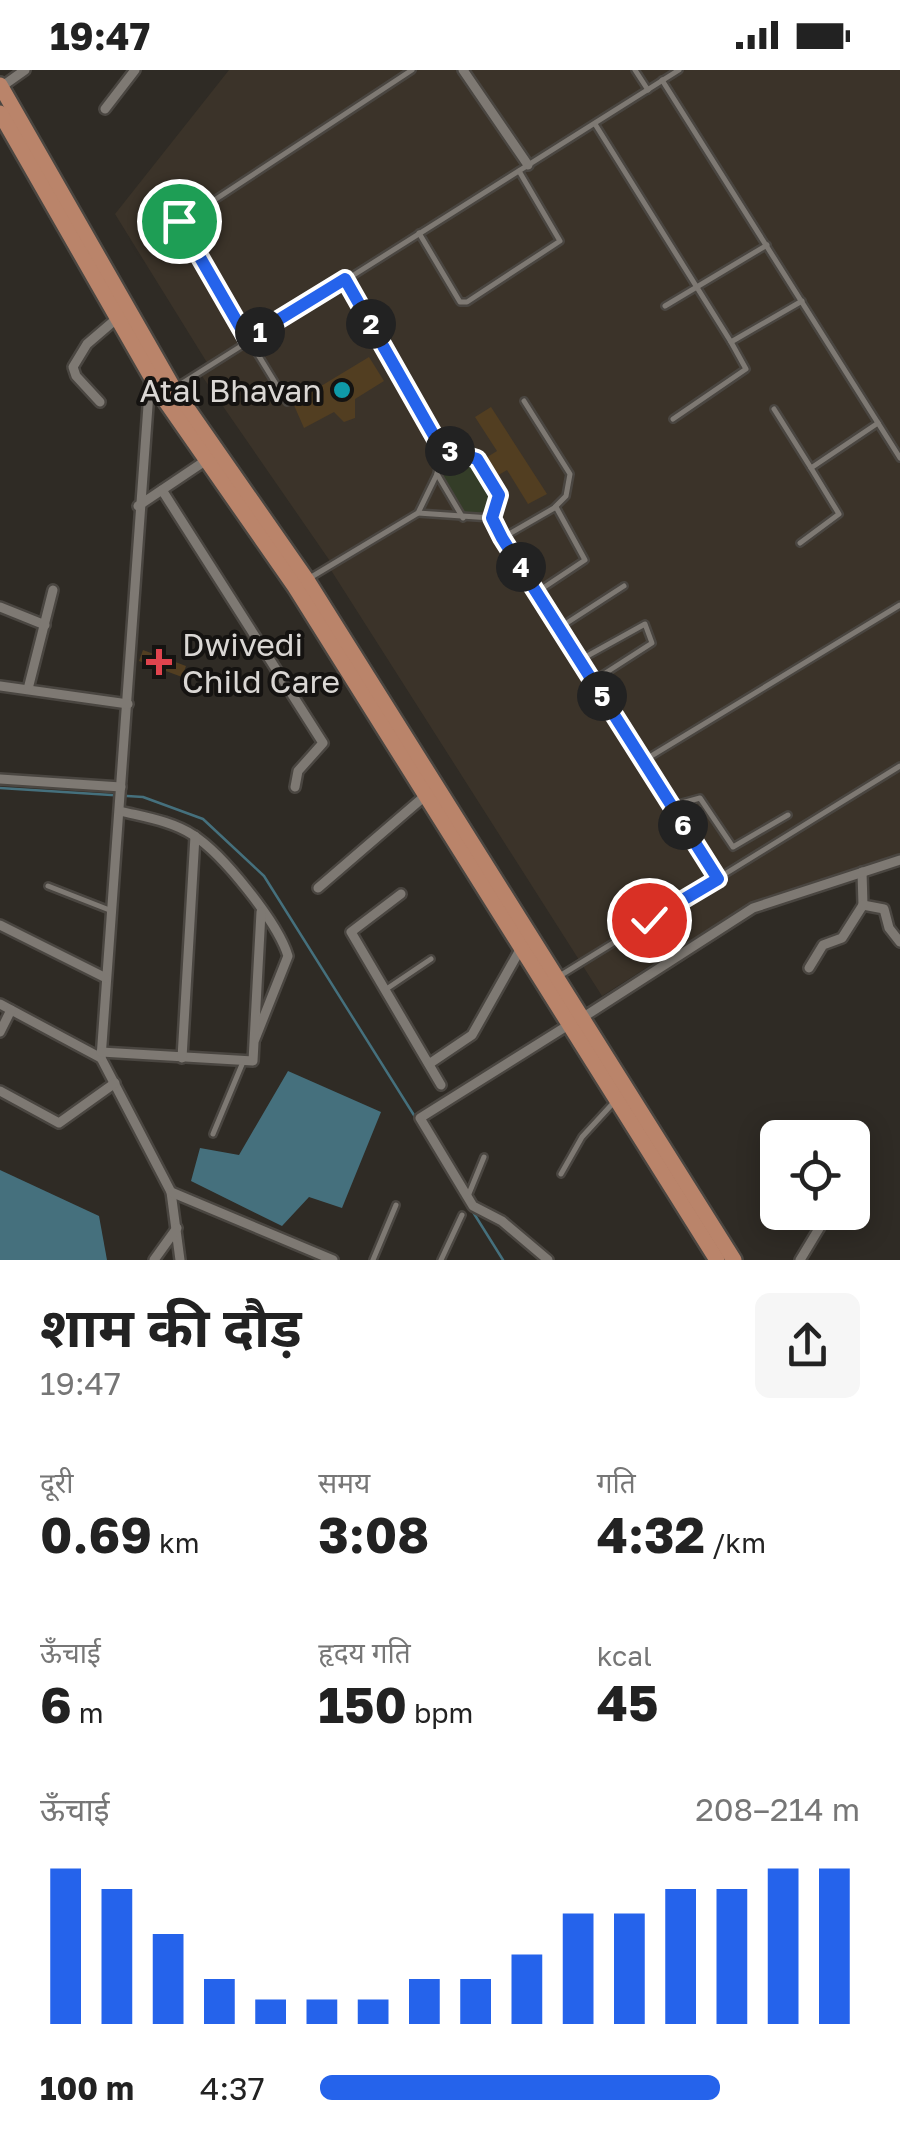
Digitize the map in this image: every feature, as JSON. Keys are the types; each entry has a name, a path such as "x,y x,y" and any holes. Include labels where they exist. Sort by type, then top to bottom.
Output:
{"highway":[{"path":"0,86 206,461 301,583 426,795 522,946 552,981"},
{"path":"0,113 115,320 174,389 301,583 576,1021 734,1260"},
{"path":"576,1021 617,1098 718,1260"}],"street":[{"path":"0,86 25,70"},
{"path":"105,109 135,70"},
{"path":"464,70 524,168"},
{"path":"100,402 76,376 74,366 87,344 115,320"},
{"path":"154,369 138,506 128,704 101,1055 171,1192 180,1260"},
{"path":"138,506 206,461"},
{"path":"162,490 324,743 298,771 295,788"},
{"path":"28,690 53,590"},
{"path":"0,607 44,625"},
{"path":"0,686 128,704"},
{"path":"0,779 122,789"},
{"path":"318,888 426,795"},
{"path":"120,807 195,836 261,909 288,956 255,1039"},
{"path":"182,1058 195,836"},
{"path":"548,1260 502,1221 476,1210 421,1116 753,908 900,860"},
{"path":"809,968 822,944 842,938 863,904 862,872"},
{"path":"401,894 350,932 442,1084"},
{"path":"863,904 886,910 890,928 900,942"},
{"path":"0,1004 101,1055 243,1062 254,1059 261,909"},
{"path":"0,925 106,978"},
{"path":"429,1064 472,1036 522,946"},
{"path":"0,1032 11,1010"},
{"path":"0,1091 60,1123 115,1083"},
{"path":"171,1192 333,1260"},
{"path":"154,1260 177,1228"},
{"path":"800,1260 818,1230"}],"lane":[{"path":"287,402 179,221 412,70"},
{"path":"635,70 648,90"},
{"path":"174,389 247,339 679,70"},
{"path":"662,80 900,458"},
{"path":"595,124 746,369 672,418"},
{"path":"419,234 460,302 467,302 560,242 524,168"},
{"path":"666,306 767,245"},
{"path":"301,583 418,513 437,474 441,448 345,279"},
{"path":"732,342 802,301"},
{"path":"502,538 555,507 566,496 570,478 524,401"},
{"path":"774,409 839,514 800,543"},
{"path":"811,468 878,423"},
{"path":"441,448 477,459 499,495 492,518 502,538 718,879"},
{"path":"437,474 463,518"},
{"path":"537,592 585,560 555,507"},
{"path":"418,513 492,518"},
{"path":"559,628 624,586"},
{"path":"643,761 900,606"},
{"path":"580,660 645,624 652,643 593,681"},
{"path":"552,981 900,766"},
{"path":"672,806 694,796 706,803 733,847 788,816"},
{"path":"48,886 112,912"},
{"path":"384,990 432,958"},
{"path":"213,1134 243,1062"},
{"path":"561,1174 582,1137 617,1098"},
{"path":"468,1198 484,1157"},
{"path":"373,1260 396,1205"},
{"path":"441,1260 462,1215"}],"shaded area":[{"path":"229,70 900,70 900,867 878,867 756,911 658,970 654,963 602,996 329,567 332,564 202,376 211,369 115,214"}],"green space":[{"path":"463,459 481,470 491,489 492,505 476,515 462,512 443,478 447,467"}],"water":[{"path":"288,1071 381,1112 342,1208 309,1197 282,1226 191,1181 200,1148 239,1155"},
{"path":"0,1170 99,1216 107,1260 0,1260"}],"building":[{"name":"Atal Bhavan","path":"369,357 384,381 355,399 355,418 344,422 334,412 304,428 293,403"},
{"path":"491,407 547,494 528,504 507,470 495,477 484,459 497,451 475,417"},
{"path":"143,650 186,666 182,677 139,661"}],"waterway":[{"path":"0,788 143,797 203,819 264,876 417,1120"},
{"path":"473,1212 503,1260"}],"place":[{"name":"Atal Bhavan","path":"342,390"},
{"name":"Dwivedi Child Care","path":"159,662"}],"route":[{"path":"179,221 178,226 247,339 345,279 441,448 477,459 499,495 492,518 502,538 718,879 649,920"}]}
